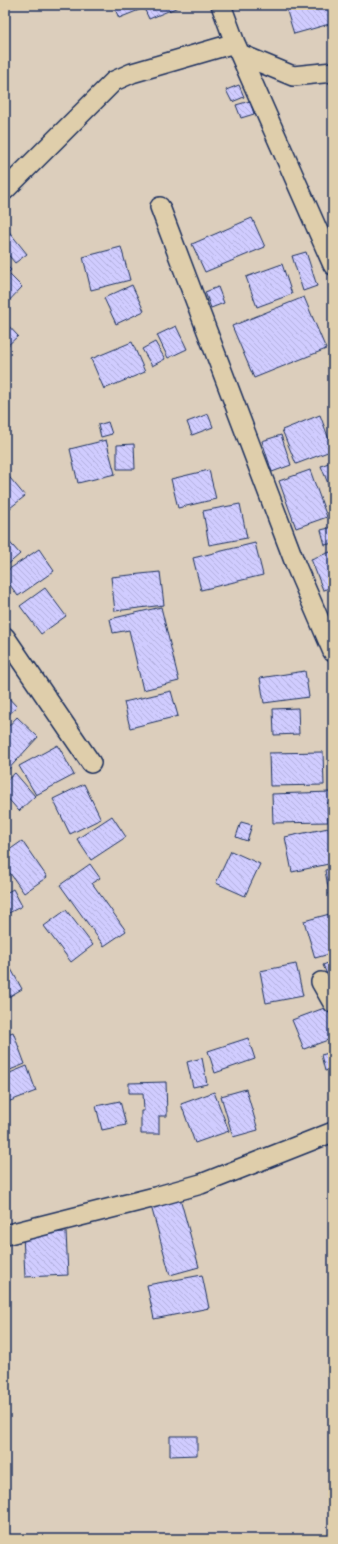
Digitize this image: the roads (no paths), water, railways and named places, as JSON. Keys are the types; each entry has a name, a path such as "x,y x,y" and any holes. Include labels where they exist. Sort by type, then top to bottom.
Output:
{"street":[{"path":"221,5 238,48 333,265"},
{"path":"5,190 114,81 132,73 238,48 293,76 333,72"},
{"path":"160,207 296,566 333,652"},
{"path":"5,637 91,763"},
{"path":"320,982 333,1003"},
{"path":"5,1235 201,1184 333,1132"}]}
